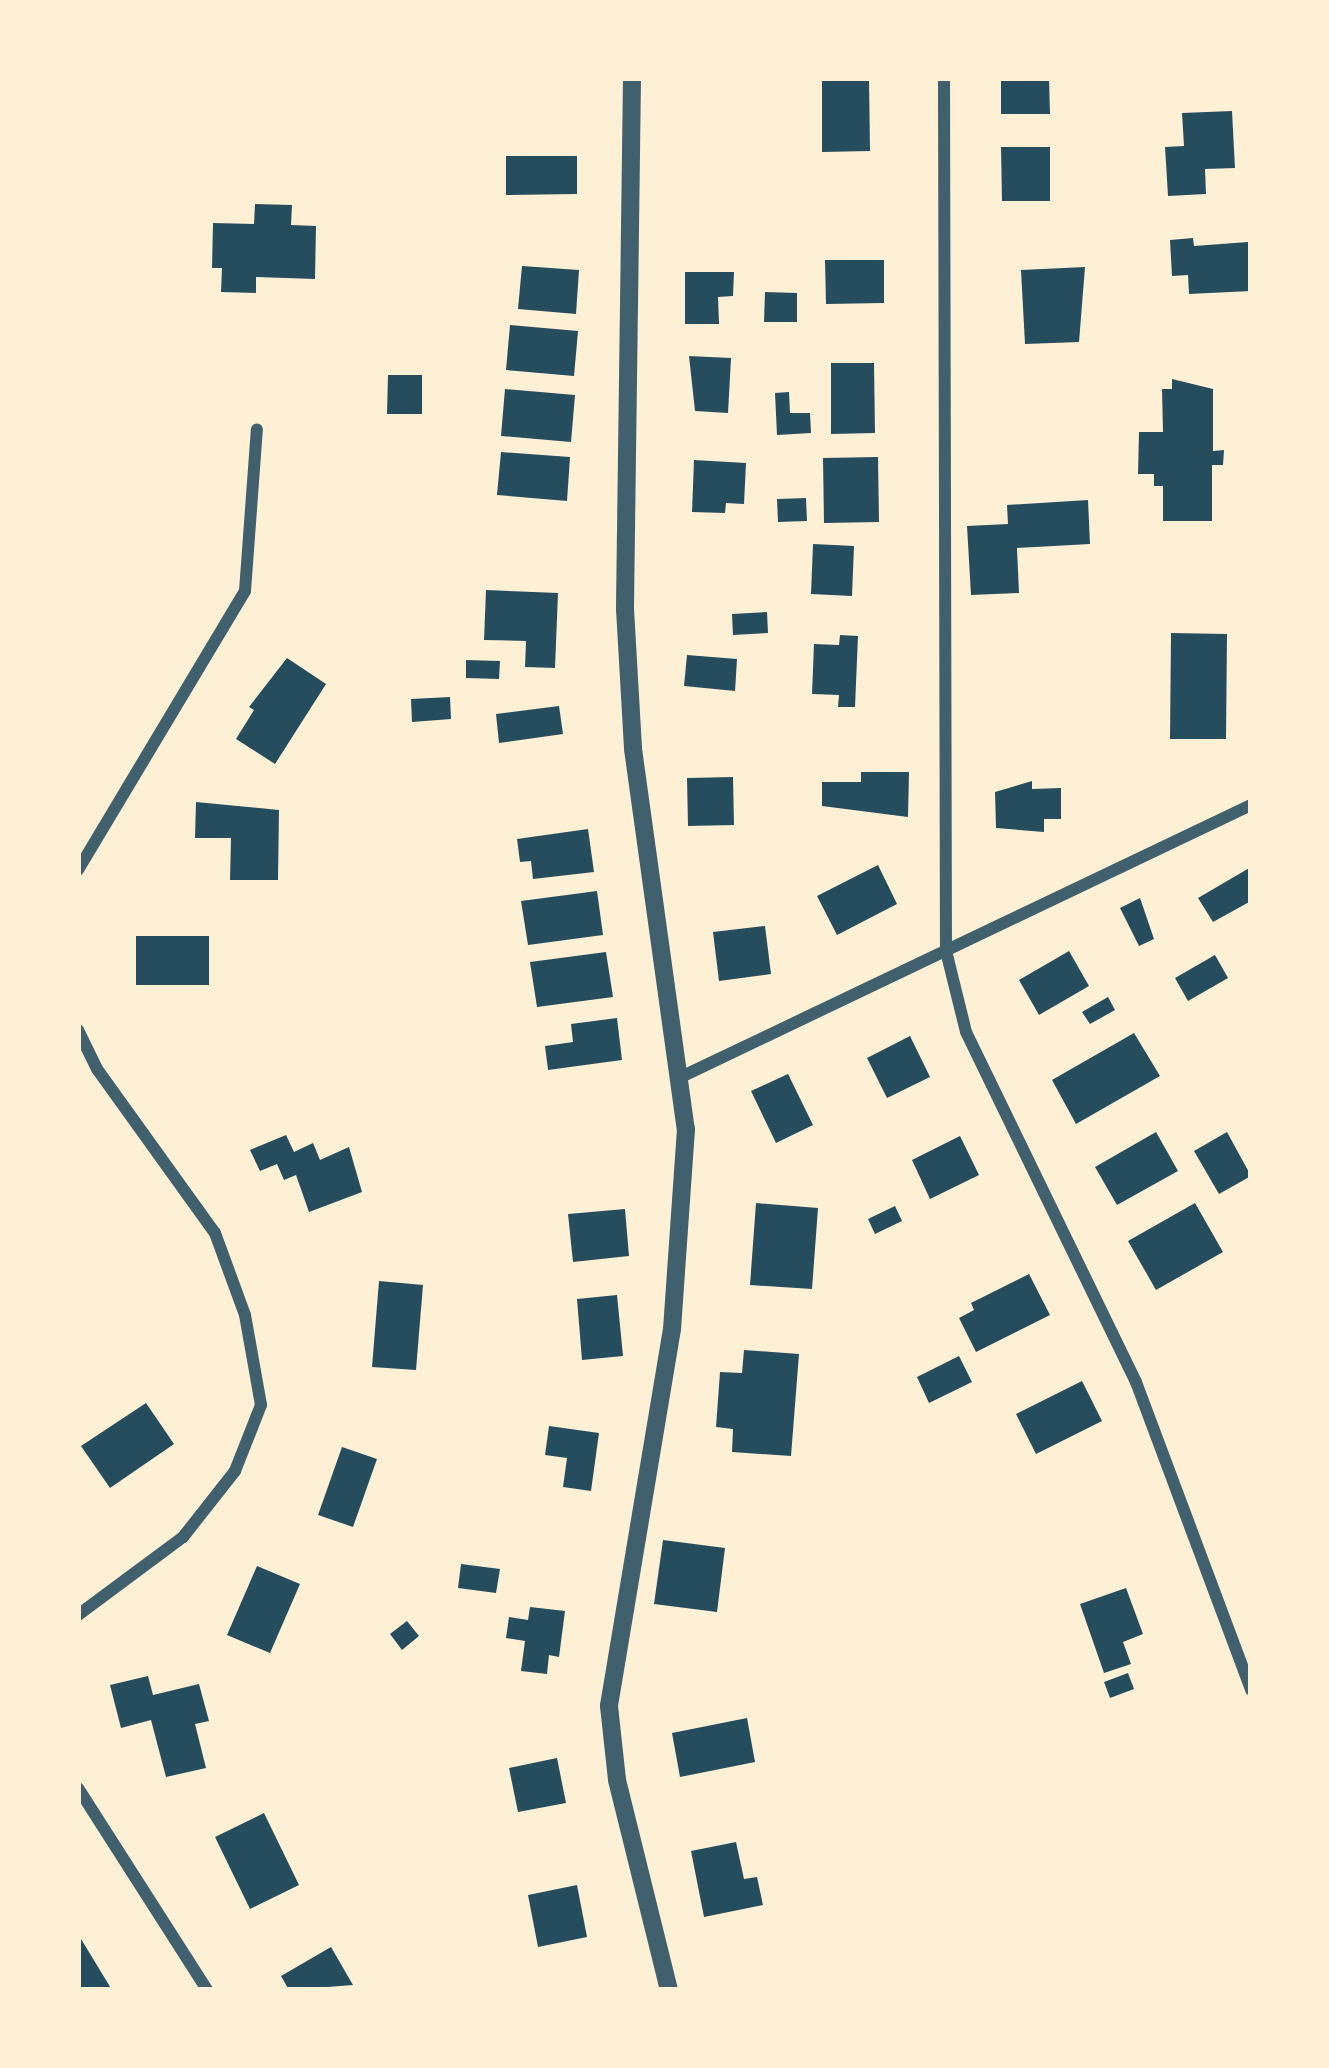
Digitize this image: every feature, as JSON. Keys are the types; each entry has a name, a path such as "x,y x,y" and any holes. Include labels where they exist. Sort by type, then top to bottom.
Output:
{"street":[{"path":"632,78 626,609 633,749 683,1076 675,1306 609,1706 617,1780 669,1990"},
{"path":"944,78 946,951 966,1032 1136,1382 1251,1690"},
{"path":"78,870 245,591 256,429"},
{"path":"683,1076 1251,805"},
{"path":"78,1030 97,1069 214,1233 251,1338 261,1405 235,1471 182,1537 78,1615"},
{"path":"78,1788 207,1990"}],"building":[{"path":"822,78 869,78 870,151 822,152"},
{"path":"1001,78 1049,78 1050,114 1001,114"},
{"path":"1232,111 1235,168 1205,169 1206,194 1168,196 1165,147 1184,146 1182,113"},
{"path":"1001,147 1050,147 1050,201 1002,201"},
{"path":"506,156 577,156 577,194 506,195"},
{"path":"255,204 292,205 291,225 316,226 315,279 256,277 256,293 221,292 222,268 212,268 213,223 254,224"},
{"path":"1193,238 1194,246 1248,242 1251,291 1189,294 1188,275 1172,276 1170,240"},
{"path":"825,260 884,260 884,303 826,304"},
{"path":"522,266 579,270 576,314 518,309"},
{"path":"1085,267 1079,342 1025,344 1021,270"},
{"path":"685,272 734,272 733,296 718,297 719,324 685,324"},
{"path":"765,292 797,293 797,322 764,322"},
{"path":"510,325 578,331 574,376 506,370"},
{"path":"689,356 731,358 728,413 695,411"},
{"path":"831,363 874,363 875,433 831,434"},
{"path":"388,375 422,375 422,414 387,414"},
{"path":"1172,379 1213,389 1213,451 1224,450 1223,465 1212,465 1212,521 1163,521 1163,486 1154,486 1154,474 1138,474 1139,432 1163,432 1162,389 1172,389"},
{"path":"505,389 575,395 571,442 501,436"},
{"path":"789,392 790,413 810,413 811,433 777,435 775,393"},
{"path":"501,452 570,457 567,501 497,495"},
{"path":"878,457 879,522 824,523 823,458"},
{"path":"694,460 746,463 744,504 726,503 725,513 692,512"},
{"path":"806,498 807,521 778,522 777,499"},
{"path":"1088,500 1090,544 1017,548 1019,593 971,595 967,526 1008,524 1007,505"},
{"path":"813,544 854,546 852,596 811,594"},
{"path":"486,590 558,593 555,668 525,667 526,641 484,640"},
{"path":"767,612 768,633 733,635 732,614"},
{"path":"1171,633 1227,634 1226,739 1170,739"},
{"path":"840,635 858,636 855,707 838,707 839,695 812,694 814,644 839,645"},
{"path":"687,655 737,659 735,691 684,686"},
{"path":"287,658 326,684 275,764 236,739 254,710 249,707"},
{"path":"466,660 500,661 499,679 466,678"},
{"path":"450,697 451,719 412,722 411,699"},
{"path":"559,706 563,734 499,743 496,714"},
{"path":"861,772 909,772 908,817 822,806 822,782 861,782"},
{"path":"733,777 734,825 688,826 687,778"},
{"path":"1032,781 1032,789 1061,788 1061,819 1044,819 1044,832 996,828 995,792"},
{"path":"196,802 279,810 278,880 230,880 231,838 195,838"},
{"path":"588,829 594,872 533,879 531,861 520,862 517,839"},
{"path":"878,865 897,904 837,935 817,896"},
{"path":"1251,867 1251,901 1213,922 1198,898"},
{"path":"597,891 603,935 528,945 521,901"},
{"path":"1140,898 1154,939 1139,946 1120,908"},
{"path":"765,926 771,974 719,981 713,932"},
{"path":"136,936 209,936 209,985 136,985"},
{"path":"1069,951 1089,986 1039,1015 1019,980"},
{"path":"606,952 613,997 537,1007 530,962"},
{"path":"1215,955 1228,978 1188,1001 1175,978"},
{"path":"1108,997 1115,1010 1090,1024 1082,1012"},
{"path":"617,1018 622,1060 548,1070 545,1046 573,1042 571,1024"},
{"path":"1134,1033 1160,1076 1076,1124 1052,1080"},
{"path":"910,1036 930,1077 887,1098 867,1058"},
{"path":"788,1074 813,1125 776,1143 751,1091"},
{"path":"1156,1132 1178,1171 1117,1205 1095,1167"},
{"path":"1227,1132 1251,1176 1219,1194 1194,1151"},
{"path":"286,1135 294,1152 313,1143 320,1160 349,1147 362,1192 309,1212 296,1175 284,1180 277,1164 260,1171 250,1150"},
{"path":"960,1136 979,1175 930,1199 912,1160"},
{"path":"756,1203 818,1208 812,1289 750,1285"},
{"path":"1195,1203 1223,1252 1156,1290 1128,1241"},
{"path":"895,1206 902,1221 875,1234 868,1219"},
{"path":"625,1209 629,1256 573,1262 568,1214"},
{"path":"1029,1274 1050,1315 976,1352 959,1318 974,1310 971,1303"},
{"path":"379,1281 423,1285 416,1370 372,1367"},
{"path":"617,1295 623,1356 582,1360 577,1299"},
{"path":"744,1350 799,1354 791,1456 732,1452 733,1429 716,1427 720,1372 742,1373"},
{"path":"959,1356 972,1382 929,1403 917,1377"},
{"path":"1082,1381 1102,1421 1036,1454 1016,1414"},
{"path":"146,1403 174,1444 110,1488 81,1446"},
{"path":"549,1426 599,1433 591,1491 563,1487 567,1458 545,1455"},
{"path":"342,1447 377,1459 353,1527 318,1515"},
{"path":"663,1540 725,1548 717,1612 654,1604"},
{"path":"461,1564 500,1569 496,1593 458,1588"},
{"path":"257,1566 300,1584 270,1653 227,1635"},
{"path":"1126,1588 1143,1634 1123,1642 1131,1664 1104,1673 1080,1604"},
{"path":"530,1607 565,1611 559,1657 549,1655 547,1674 521,1671 525,1641 506,1638 509,1617 528,1620"},
{"path":"407,1621 419,1636 402,1650 390,1634"},
{"path":"1128,1673 1134,1689 1110,1698 1104,1682"},
{"path":"148,1676 153,1695 199,1684 209,1721 195,1724 206,1768 166,1777 151,1720 121,1728 110,1685"},
{"path":"747,1718 755,1762 680,1777 672,1733"},
{"path":"557,1758 566,1803 518,1812 509,1768"},
{"path":"264,1813 299,1885 250,1909 215,1837"},
{"path":"736,1842 744,1879 757,1877 763,1905 704,1917 691,1851"},
{"path":"577,1885 587,1937 538,1947 528,1895"},
{"path":"78,1934 112,1990 78,1990"},
{"path":"331,1947 353,1985 289,1990 281,1976"}]}
